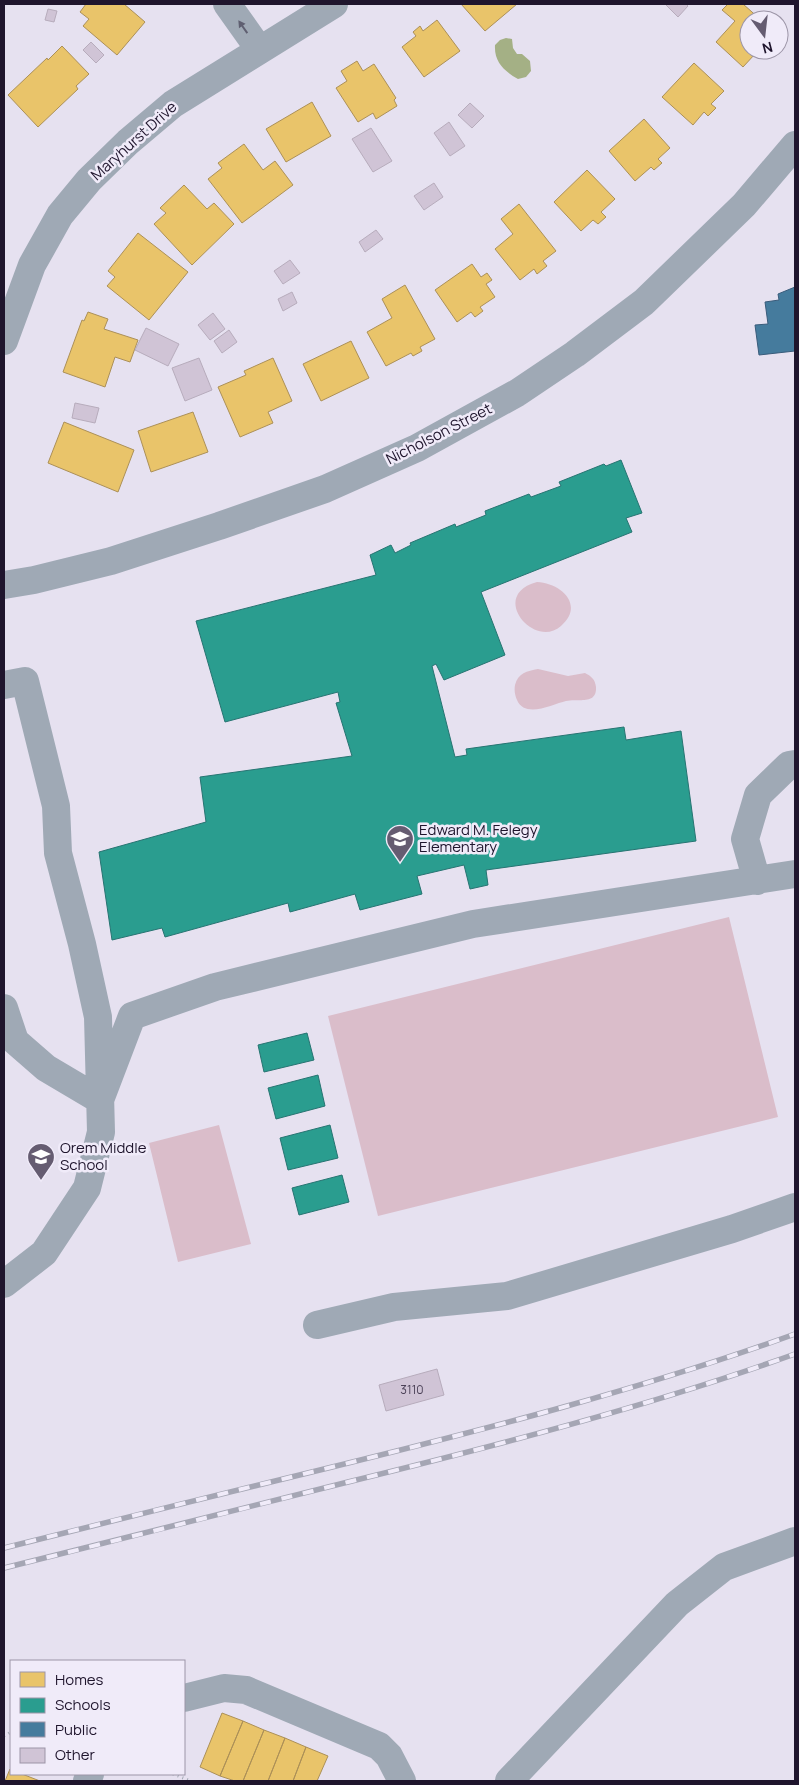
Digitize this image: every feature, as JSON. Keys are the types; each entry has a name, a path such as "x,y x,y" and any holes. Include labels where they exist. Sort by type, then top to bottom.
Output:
{"street":[{"path":"227,4 259,49"},
{"name":"Maryhurst Drive","path":"4,341 32,265 60,215 89,180 128,142 173,104 334,4"},
{"name":"Nicholson Street","path":"4,585 34,580 111,561 325,489 417,448 518,393 575,354 644,302 744,205 795,145"},
{"path":"4,685 25,681 56,806 58,853 82,944 98,1018 101,1132 87,1188 44,1253 4,1284"},
{"path":"757,881 745,839 758,795 789,765 795,764"},
{"path":"100,1100 132,1016 215,987 473,924 795,874"},
{"path":"4,1008 15,1041 46,1068 100,1100"},
{"path":"317,1325 394,1306 507,1296 732,1229 795,1207"},
{"path":"509,1781 677,1604 724,1567 795,1541"},
{"path":"185,1698 224,1688 246,1690 379,1746 389,1756 402,1781"}],"path":[{"path":"176,1775 191,1781"}],"shaded area":[{"path":"512,39 513,48 517,54 522,54 530,61 531,71 526,77 518,79 508,73 498,61 495,45 500,40"},
{"path":"537,582 554,586 567,596 570,603 571,610 568,618 561,626 550,632 539,631 529,626 520,618 516,608 516,598 523,589"},
{"path":"538,669 568,676 585,673 594,680 595,693 593,697 586,700 570,700 540,709 526,709 517,700 515,693 516,681 521,675"},
{"path":"729,917 778,1117 378,1216 328,1016"},
{"path":"219,1125 251,1244 178,1262 149,1143"}],"building: Homes":[{"path":"86,4 124,4 145,22 117,55 83,26 89,19 80,12"},
{"path":"461,4 517,4 485,31"},
{"path":"728,4 743,4 750,10 739,10 739,60 749,60 743,67 716,42 735,21 722,10"},
{"path":"437,20 460,51 424,77 402,47 416,36 413,32 420,26 423,31"},
{"path":"62,46 89,74 76,86 78,89 38,127 8,95"},
{"path":"357,61 363,71 374,64 396,98 394,100 397,106 376,119 373,113 358,122 336,88 347,81 341,71"},
{"path":"694,63 724,91 711,104 716,108 708,116 704,112 693,125 662,97"},
{"path":"312,102 331,136 286,162 266,129"},
{"path":"644,119 670,148 658,159 662,163 654,170 651,167 635,181 609,151"},
{"path":"244,144 263,170 275,161 293,185 242,223 208,179 222,168 218,163"},
{"path":"587,170 615,199 601,212 606,217 598,224 593,220 581,231 554,202"},
{"path":"184,185 207,209 214,203 234,224 192,265 154,224 166,213 160,208"},
{"path":"519,204 556,251 543,261 547,266 537,274 534,269 520,280 495,249 513,234 501,219"},
{"path":"138,233 188,272 149,320 107,286 115,277 108,271"},
{"path":"472,264 481,277 487,273 492,280 486,284 495,297 480,307 483,311 475,317 471,312 457,322 435,290"},
{"path":"405,285 435,339 420,347 422,351 413,356 411,353 386,366 367,332 392,318 382,299"},
{"path":"88,312 108,319 104,329 138,340 130,362 115,357 105,387 63,372 82,320 84,321"},
{"path":"351,341 369,378 321,401 303,364"},
{"path":"273,358 292,401 268,412 273,423 240,437 218,387 246,375 244,371"},
{"path":"193,412 208,452 151,472 138,431"},
{"path":"64,422 134,450 118,492 48,463"},
{"path":"222,1713 243,1721 220,1776 200,1767"},
{"path":"243,1721 264,1730 243,1781 235,1781 220,1776"},
{"path":"264,1730 285,1738 268,1781 243,1781"},
{"path":"285,1738 306,1747 293,1781 268,1781"},
{"path":"306,1747 328,1756 317,1781 293,1781"},
{"path":"10,1769 10,1775 25,1775 40,1781 5,1781"}],"building: Schools":[{"path":"621,460 642,513 626,518 632,532 481,592 505,655 444,680 436,664 432,666 455,757 467,755 466,749 624,727 626,740 681,731 696,841 486,870 488,885 470,889 464,865 417,876 422,894 360,910 355,894 290,912 288,903 165,937 162,928 112,940 99,852 206,822 200,777 352,756 336,703 340,702 338,692 225,722 196,621 376,575 370,555 391,545 395,553 411,545 410,543 455,524 456,527 486,515 485,511 529,494 531,497 561,486 559,482 604,464 606,466"},
{"path":"307,1033 314,1060 264,1072 258,1045"},
{"path":"318,1075 325,1106 276,1119 268,1088"},
{"path":"330,1125 338,1158 288,1170 280,1138"},
{"path":"342,1175 349,1202 299,1215 292,1188"}],"building: Public":[{"path":"795,287 795,351 759,355 755,325 768,324 765,302 779,300 778,294"}],"building: Other":[{"path":"665,4 686,4 688,6 678,17"},
{"path":"48,9 57,11 54,22 45,20"},
{"path":"91,42 104,55 96,63 83,50"},
{"path":"470,103 484,116 472,128 458,115"},
{"path":"449,122 465,146 450,156 434,133"},
{"path":"371,128 392,161 373,172 352,139"},
{"path":"434,183 443,197 424,210 414,196"},
{"path":"376,230 383,239 365,252 359,242"},
{"path":"290,260 300,273 283,284 274,271"},
{"path":"292,292 297,303 283,311 278,299"},
{"path":"213,313 225,329 210,340 198,325"},
{"path":"146,328 179,344 168,366 135,350"},
{"path":"229,330 237,342 222,353 214,341"},
{"path":"199,358 212,390 185,401 172,368"},
{"path":"75,403 99,408 95,423 72,418"},
{"path":"437,1369 444,1395 386,1411 379,1385"}],"railway":[{"path":"4,1548 503,1424 621,1391 795,1334"},
{"path":"4,1568 517,1439 685,1391 795,1354"}],"place":[{"name":"Edward M. Felegy Elementary","path":"400,863"},
{"name":"Orem Middle School","path":"41,1181"}]}
